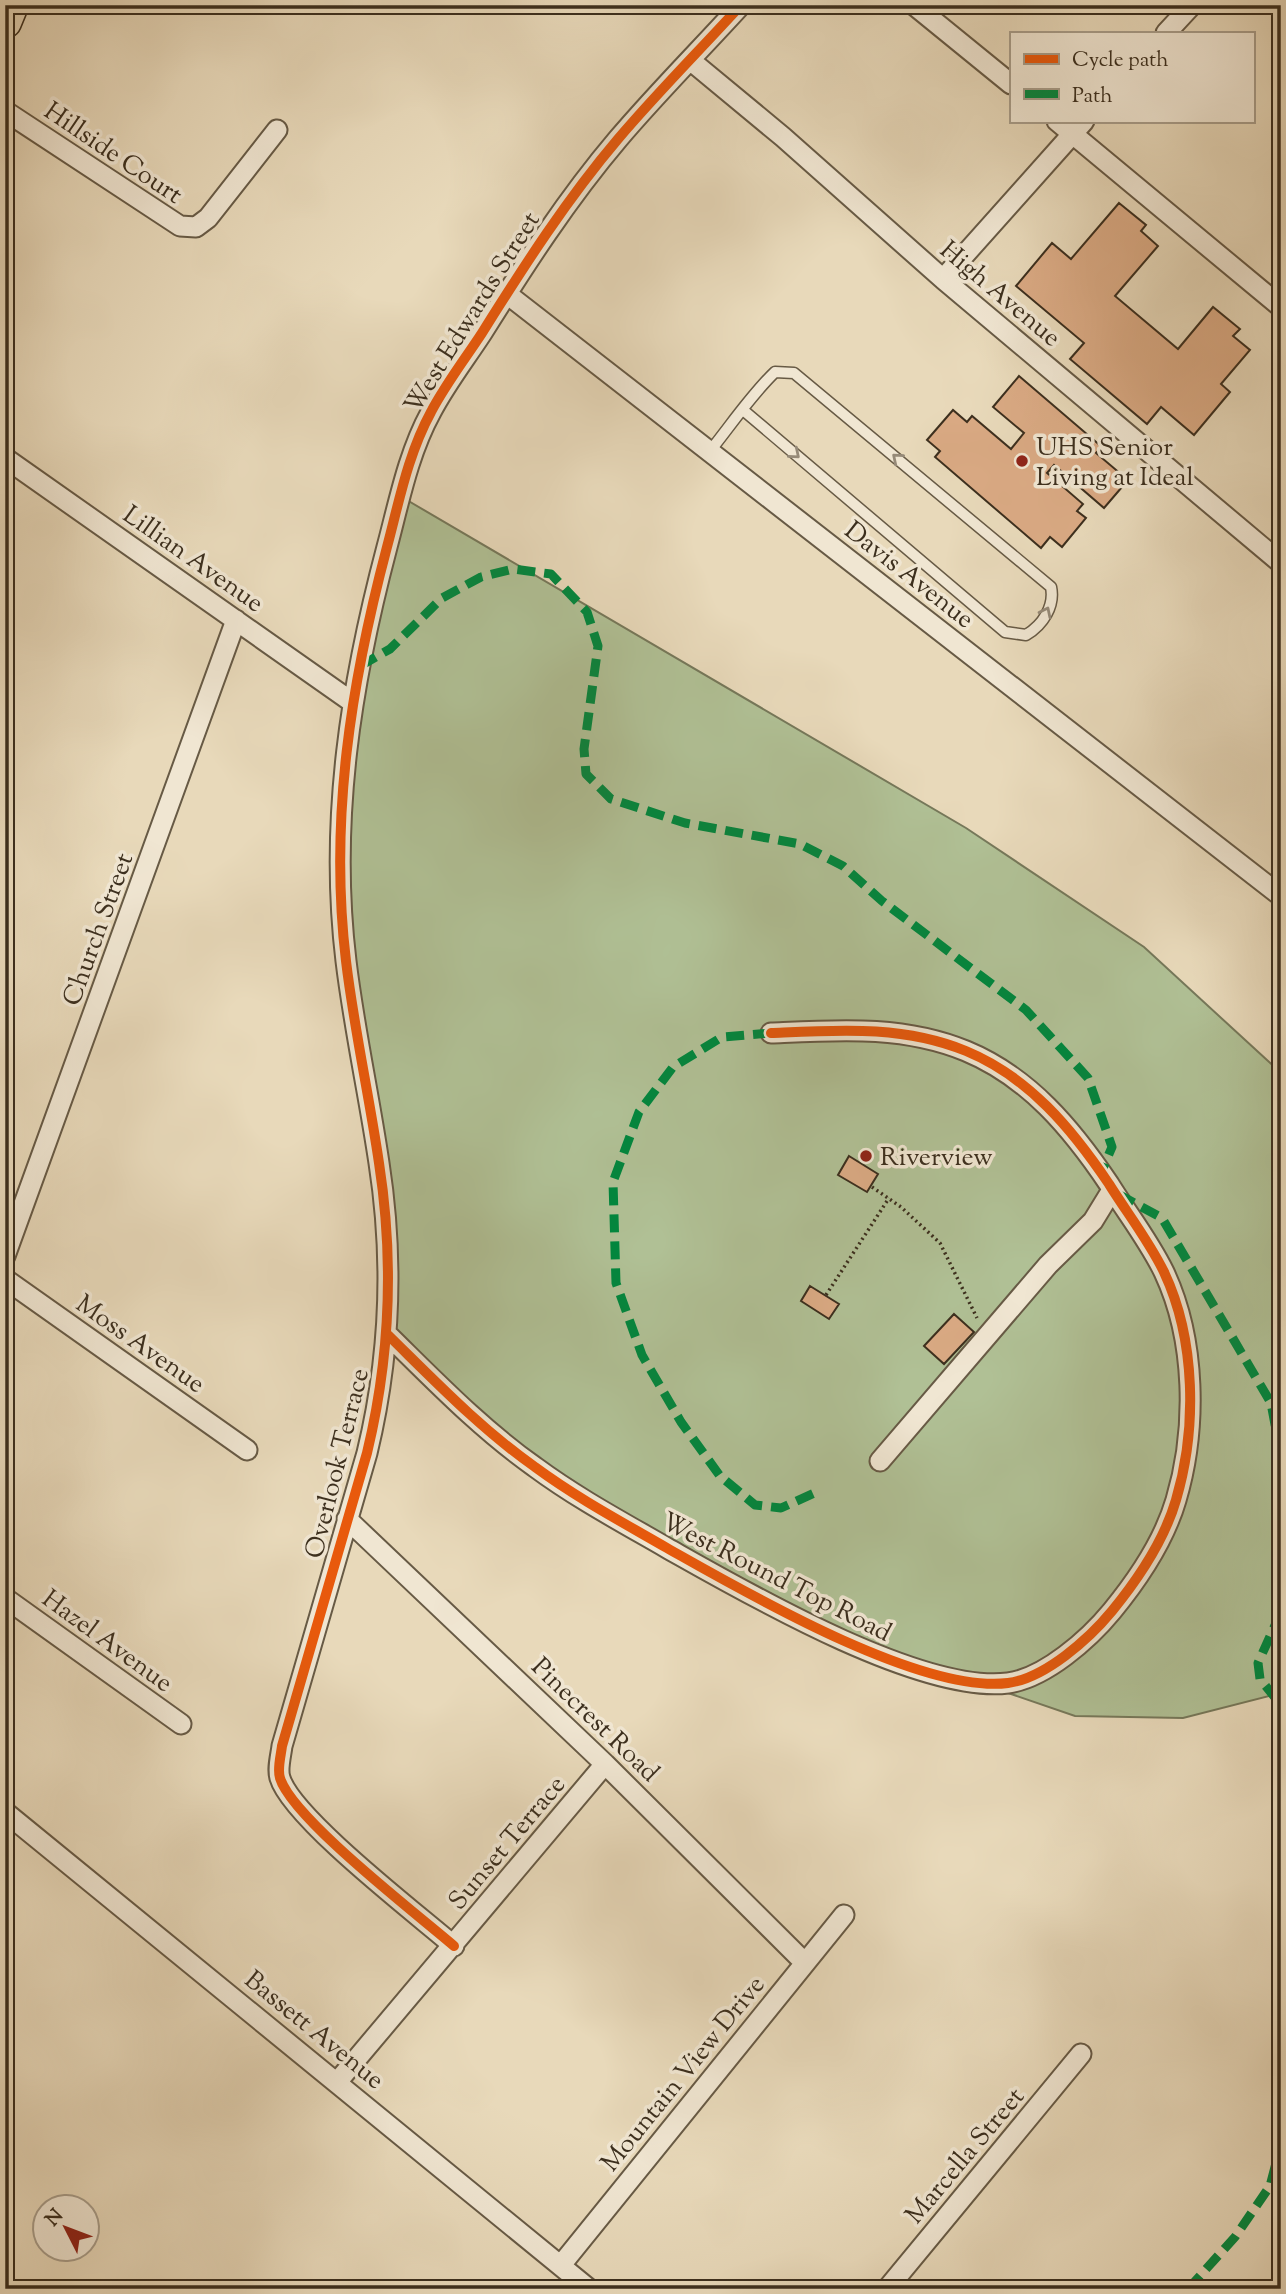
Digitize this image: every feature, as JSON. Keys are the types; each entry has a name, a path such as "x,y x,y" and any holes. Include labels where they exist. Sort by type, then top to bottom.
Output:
{"main road":[{"path":"5,22 12,5"}],"street":[{"name":"West Edwards Street","path":"352,702 367,624 407,468 430,413 559,216 617,140 741,5"},
{"path":"914,5 1010,83"},
{"path":"1167,32 1192,5"},
{"name":"High Avenue","path":"690,60 943,279 1281,563"},
{"name":"Hillside Court","path":"5,111 180,226 196,226 208,218 277,130"},
{"path":"943,279 1071,125 1281,307"},
{"name":"Davis Avenue","path":"506,294 1281,897"},
{"name":"Lillian Avenue","path":"5,458 352,702"},
{"name":"Church Street","path":"5,1256 236,620"},
{"name":"Overlook Terrace","path":"352,702 339,824 341,895 346,961 380,1167 386,1227 388,1335 379,1404 282,1746 279,1775 290,1796 313,1824 454,1946"},
{"name":"West Round Top Road","path":"388,1335 460,1406 532,1465 581,1499 727,1581 886,1657 928,1672 977,1684 1012,1683 1052,1664 1076,1647 1101,1624 1152,1558 1176,1503 1188,1432 1190,1383 1176,1304 1158,1262 1086,1151 1051,1109 1015,1077 967,1051 915,1035 864,1028 771,1033"},
{"path":"880,1461 1048,1265 1093,1221 1112,1190"},
{"name":"Moss Avenue","path":"5,1279 247,1450"},
{"name":"Pinecrest Road","path":"347,1519 605,1763 804,1962"},
{"name":"Hazel Avenue","path":"5,1598 181,1724"},
{"name":"Sunset Terrace","path":"338,2081 605,1763"},
{"name":"Bassett Avenue","path":"5,1812 338,2081 589,2289"},
{"name":"Mountain View Drive","path":"561,2265 844,1915"},
{"name":"Marcella Street","path":"887,2289 1081,2054"}],"lane":[{"path":"710,451 743,410 775,372 794,373 1051,586 1053,597 1037,628 1026,635 1005,632 743,410"}],"path":[{"path":"872,1187 914,1218 946,1250 986,1339"},
{"path":"827,1295 889,1198"}],"green space":[{"path":"400,496 966,828 1144,947 1281,1073 1281,1693 1183,1718 1075,1716 822,1629 581,1499 388,1335 380,1167 346,961 352,702"}],"building":[{"path":"1119,203 1146,225 1141,231 1158,246 1115,296 1178,349 1213,307 1240,329 1233,336 1250,350 1221,384 1230,392 1194,435 1161,407 1147,424 1070,359 1084,343 1016,286 1052,243 1071,259"},
{"name":"UHS Senior Living at Ideal","path":"1019,376 1102,447 1096,453 1128,480 1104,508 1054,465 1047,473 1083,504 1077,511 1086,518 1062,547 1050,537 1041,548 935,457 940,451 927,440 953,410 967,422 972,416 1011,449 1024,433 993,407"},
{"path":"849,1156 878,1174 867,1192 838,1175"},
{"path":"810,1286 839,1304 829,1319 801,1301"},
{"path":"954,1314 974,1332 944,1364 924,1346"}],"marked path":[{"path":"360,666 390,649 442,598 481,577 513,569 551,574 587,612 598,646 584,749 586,774 611,799 685,823 800,844 843,866 882,901 1026,1010 1088,1078 1112,1147 1101,1173"},
{"path":"771,1033 722,1037 673,1067 639,1112 613,1182 616,1283 642,1355 681,1422 720,1476 755,1505 781,1508 819,1491"},
{"path":"1118,1194 1162,1218 1271,1403 1281,1457"},
{"path":"1281,1612 1258,1663 1260,1679 1281,1705"},
{"path":"1188,2289 1235,2237 1270,2186 1281,2144"}],"cycle path":[{"path":"454,1946 358,1865 307,1817 289,1795 279,1774 282,1746 367,1453 385,1345 388,1272 384,1199 349,986 341,908 342,804 354,701 374,598 405,478 416,444 437,402 530,258 581,185 633,122 741,5"},
{"path":"388,1335 477,1421 551,1478 700,1567 834,1636 882,1657 929,1673 971,1682 1008,1683 1022,1680 1037,1674 1079,1645 1112,1611 1150,1558 1171,1515 1183,1473 1190,1415 1190,1385 1182,1326 1175,1298 1164,1272 1145,1238 1080,1144 1029,1090 989,1062 942,1043 894,1033 771,1033"}],"place":[{"name":"UHS Senior Living at Ideal","path":"1022,461"},
{"name":"Riverview","path":"866,1156"}]}
